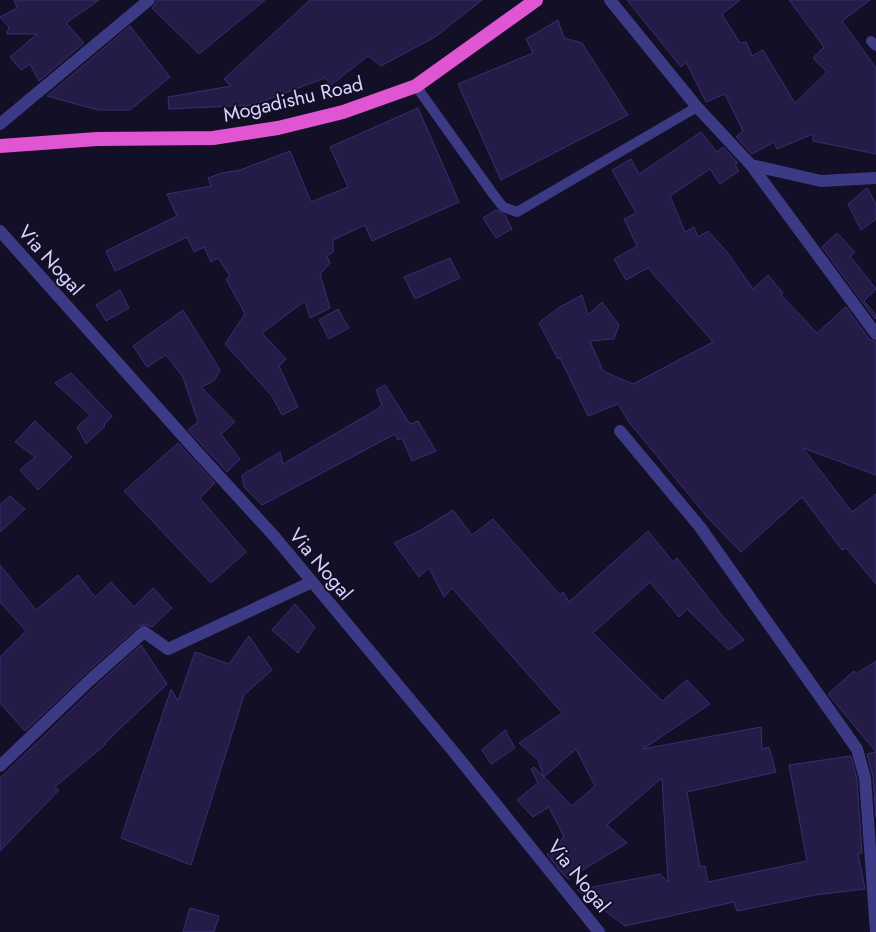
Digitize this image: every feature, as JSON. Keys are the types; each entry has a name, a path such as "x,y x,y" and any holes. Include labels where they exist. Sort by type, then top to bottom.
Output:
{"highway":[{"name":"Mogadishu Road","path":"0,146 97,139 213,138 278,128 343,112 416,86 536,0"}],"street":[{"path":"0,124 149,0"},
{"path":"610,0 697,107 751,165 876,334"},
{"path":"751,165 821,181 876,178"},
{"name":"Via Nogal","path":"0,231 274,536 453,751 599,932"},
{"path":"620,431 700,527 857,749 865,778 876,932"},
{"path":"0,766 90,680 144,632 168,649 312,582"}],"lane":[{"path":"416,86 503,207 517,212 697,107"}],"building":[{"path":"14,0 99,0 66,23 84,43 39,81 30,64 21,70 10,57 37,34 7,34 9,27 0,17 17,8"},
{"path":"157,0 265,0 199,54 152,8"},
{"path":"310,0 482,0 435,37 381,66 368,56 331,85 325,78 253,105 169,109 168,97 231,86 224,79"},
{"path":"627,0 740,0 722,14 740,43 746,42 752,56 763,50 795,103 827,72 813,58 824,47 789,0 870,0 842,21 876,68 876,154 813,141 813,134 777,149 774,142 752,154 736,137 743,131 725,94 706,102 686,62 681,67"},
{"path":"558,20 564,38 582,43 628,115 501,180 458,84 533,53 526,39"},
{"path":"130,26 170,77 130,110 98,110 47,96"},
{"path":"418,108 459,202 372,241 365,225 333,240 333,252 327,256 330,263 320,274 330,308 310,318 305,301 262,333 286,359 279,366 298,407 282,415 272,396 225,344 245,314 226,279 230,276 218,258 211,262 204,247 194,252 187,237 115,271 106,251 177,216 167,194 211,186 208,178 240,170 290,151 311,202 348,187 330,147"},
{"path":"701,132 717,152 723,147 738,163 735,164 739,171 720,184 710,169 670,196 685,232 694,227 698,237 708,231 727,252 753,289 768,275 783,293 781,295 817,333 846,307 869,339 876,342 876,475 803,448 852,512 876,494 876,584 846,548 842,550 802,497 741,552 708,518 628,421 618,404 588,416 560,358 558,359 539,323 558,308 582,295 588,315 602,302 619,325 614,339 590,341 603,371 633,384 713,342 648,268 626,280 614,259 637,246 624,219 636,213 612,170 631,159 639,174"},
{"path":"867,188 876,204 876,219 861,230 848,204"},
{"path":"496,210 505,215 512,229 496,238 483,218"},
{"path":"837,233 855,252 850,256 876,289 864,301 876,315 875,319 822,247"},
{"path":"450,258 460,278 415,299 404,277"},
{"path":"120,290 129,308 106,321 96,305"},
{"path":"338,309 349,328 329,339 319,320"},
{"path":"183,310 220,370 214,381 201,387 235,422 221,434 240,459 227,472 188,430 198,422 183,377 166,355 147,367 133,346"},
{"path":"71,373 112,416 105,426 86,444 77,427 90,415 55,383"},
{"path":"385,385 410,424 418,421 436,451 412,461 402,438 398,440 395,434 262,505 244,487 242,475 280,452 283,464 376,410 382,405 376,390"},
{"path":"35,421 72,457 38,490 20,470 35,457 15,442"},
{"path":"178,443 215,483 200,498 246,552 211,583 124,491"},
{"path":"10,496 25,509 0,532 0,505"},
{"path":"453,510 472,535 493,519 560,595 563,592 569,602 648,531 673,562 677,558 744,640 729,650 687,609 679,617 650,582 593,633 662,701 687,680 710,704 643,749 761,727 762,749 769,747 776,772 687,792 700,867 705,866 708,882 807,861 789,765 851,756 857,779 862,853 858,853 865,889 815,895 737,911 734,902 625,926 577,890 660,874 668,882 662,778 607,825 627,843 568,879 547,854 564,837 549,807 533,817 517,800 538,783 531,769 534,767 544,777 538,760 519,743 562,713 452,588 444,597 429,568 419,577 394,543 421,530","holes":["576,749 595,786 572,806 544,777"]},
{"path":"0,565 36,610 78,575 95,597 111,582 134,607 153,588 172,608 152,627 145,624 139,626 25,731 0,703 0,657 26,631 0,602"},
{"path":"295,604 315,627 298,653 272,630"},
{"path":"249,636 272,670 244,695 191,865 121,838 171,689 178,701 195,652 229,664"},
{"path":"141,645 167,684 106,744 55,787 59,790 0,851 0,778"},
{"path":"876,661 876,752 828,694 854,671 856,674"},
{"path":"505,730 515,748 491,764 482,750"},
{"path":"876,752 876,818 873,777 867,754"},
{"path":"190,908 219,916 214,932 183,932"}]}
